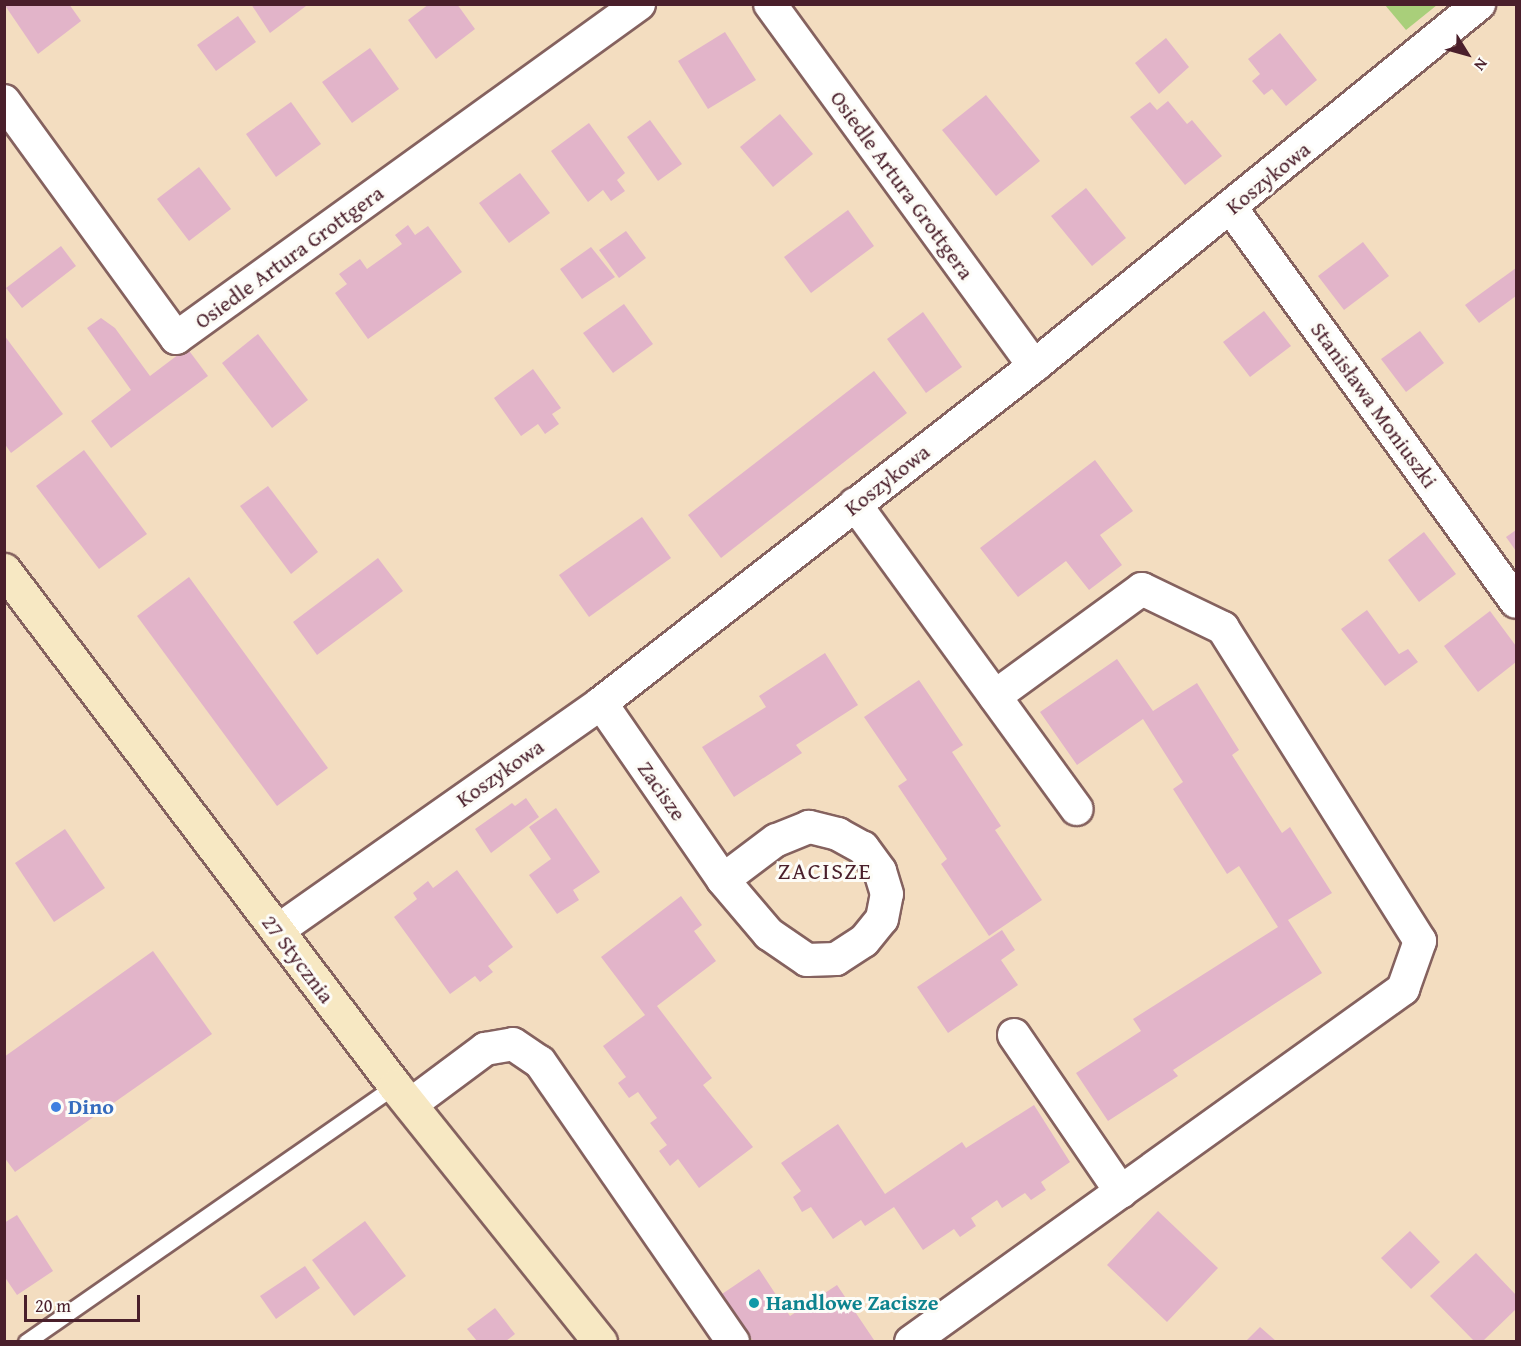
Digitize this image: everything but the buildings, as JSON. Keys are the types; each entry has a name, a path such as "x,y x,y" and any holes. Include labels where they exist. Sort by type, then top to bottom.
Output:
{"main road":[{"name":"27 Stycznia","path":"4,570 402,1095 600,1341"}],"street":[{"name":"Osiedle Artura Grottgera","path":"5,102 176,338 639,4"},
{"name":"Osiedle Artura Grottgera","path":"770,4 1034,366"},
{"name":"Koszykowa","path":"277,931 601,703 1034,366 1479,4"},
{"name":"Stanisława Moniuszki","path":"1232,207 1516,602"},
{"path":"855,504 1077,809"},
{"path":"911,1341 1403,989 1420,941 1223,628 1142,589 995,696"},
{"name":"Zacisze","path":"601,703 723,880 768,934 807,960 836,959 864,941 882,919 887,894 880,871 863,848 838,834 809,826 776,840 723,880"},
{"path":"1014,1035 1121,1192"},
{"path":"402,1095 485,1048 513,1044 540,1062 733,1341"}],"lane":[{"path":"26,1341 402,1095"}],"green space":[{"path":"1385,5 1437,5 1406,30"}],"place":[{"name":"Dino","path":"56,1107"},
{"name":"Handlowe Zacisze","path":"754,1303"}],"district":[{"name":"ZACISZE","path":"825,871"}]}
